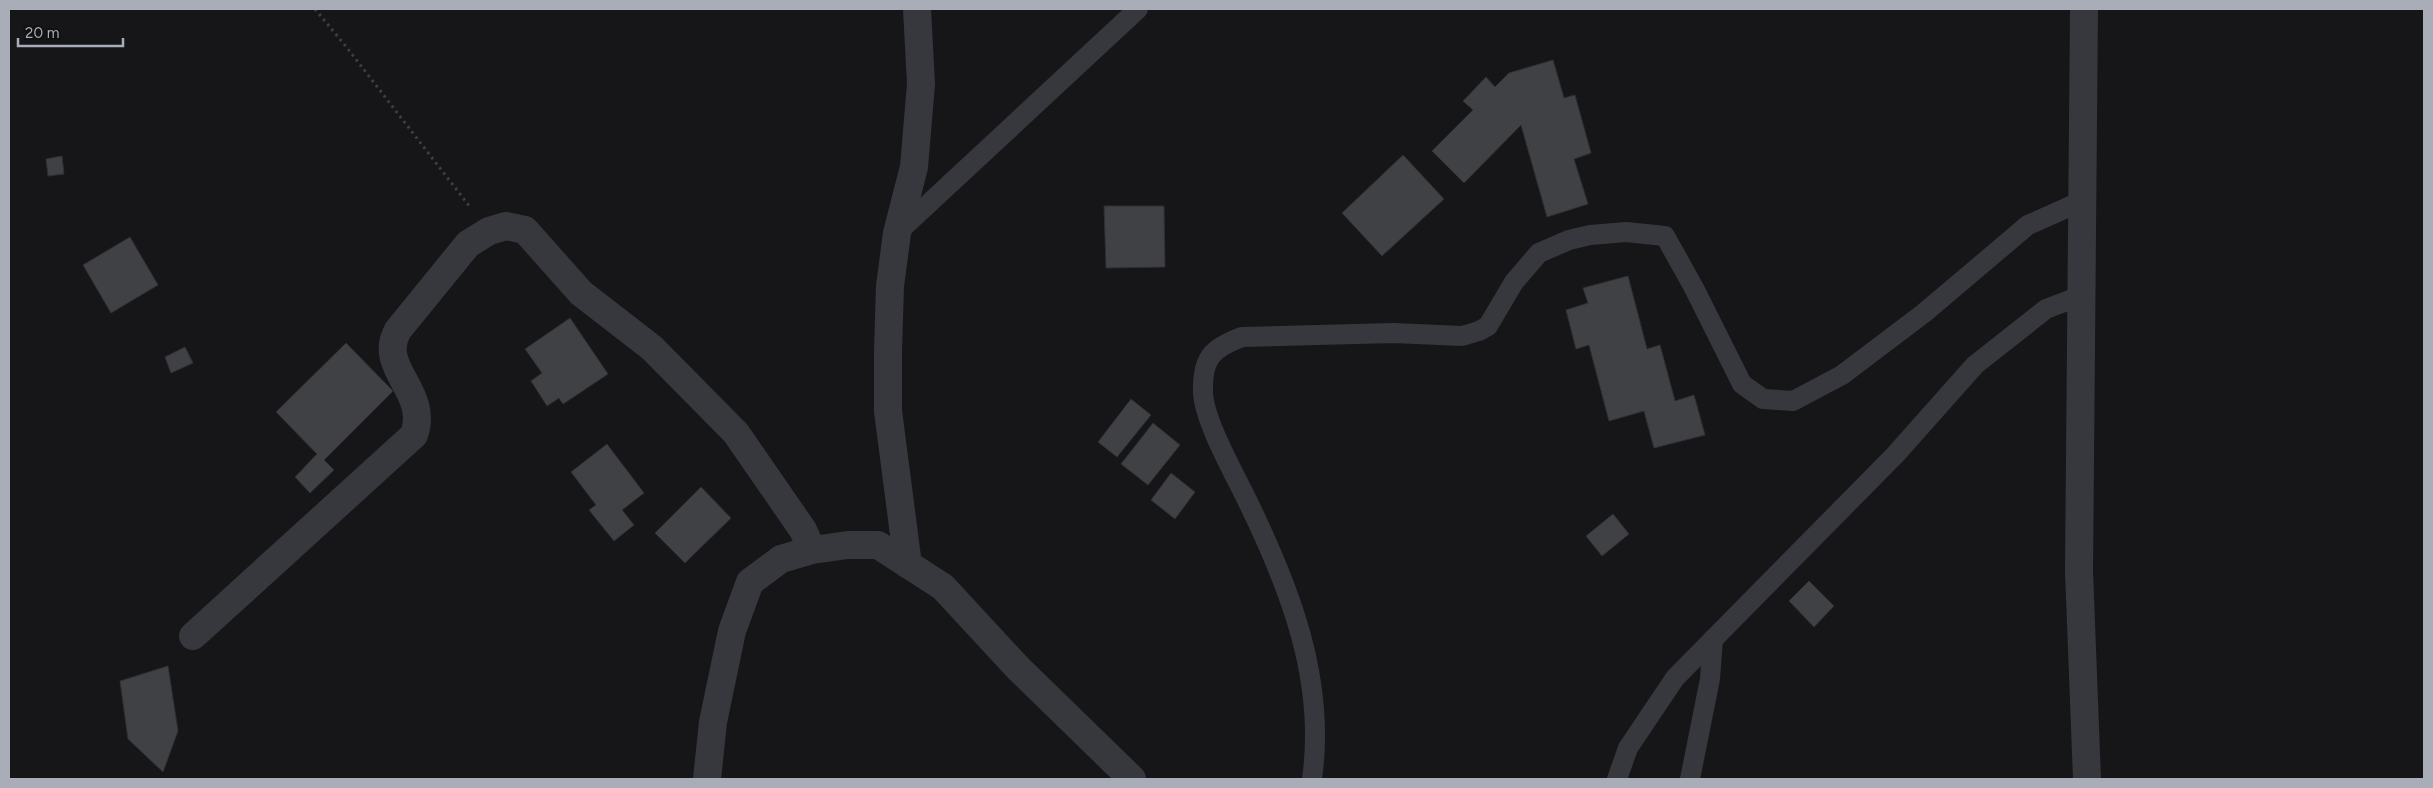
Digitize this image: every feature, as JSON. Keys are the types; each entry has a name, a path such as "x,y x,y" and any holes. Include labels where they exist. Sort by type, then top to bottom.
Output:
{"street":[{"path":"908,565 888,411 890,286 897,233 915,158 921,84 917,9"},
{"path":"2084,9 2079,571 2087,779"},
{"path":"193,636 414,435 418,423 416,405 395,364 391,342 398,330 468,244 489,231 506,226 525,230 582,293 652,348 736,433 803,530 812,550"},
{"path":"707,779 713,722 730,640 750,582 781,559 812,550 848,545 878,545 942,587 1018,668 1132,779"}],"lane":[{"path":"897,233 1138,9"},
{"path":"1312,779 1316,747 1308,663 1290,598 1215,436 1203,394 1204,365 1221,345 1242,337 1394,333 1462,336 1470,334 1488,326 1514,282 1539,253 1569,240 1626,232 1664,236 1694,288 1742,384 1764,399 1793,401 1842,375 1924,313 2028,225 2082,201"},
{"path":"1617,779 1628,748 1675,678 1894,455 1975,365 2046,309 2080,296"},
{"path":"1690,779 1710,679 1713,639"}],"path":[{"path":"315,9 348,48 489,231"}],"building":[{"path":"1553,60 1564,98 1575,95 1591,153 1574,159 1588,204 1547,217 1521,125 1464,183 1432,151 1473,110 1463,101 1486,77 1495,87 1509,73"},
{"path":"1403,155 1444,199 1382,256 1342,213"},
{"path":"62,156 64,174 48,176 46,159"},
{"path":"1104,206 1164,206 1165,267 1106,268"},
{"path":"130,237 158,285 111,313 83,265"},
{"path":"1628,276 1647,349 1660,345 1675,401 1694,395 1705,435 1654,448 1644,411 1609,421 1589,345 1576,349 1566,310 1588,303 1583,288"},
{"path":"570,318 608,374 563,404 559,398 547,406 531,381 542,373 525,349"},
{"path":"346,343 393,391 324,460 334,470 310,493 295,477 317,454 276,412"},
{"path":"185,347 193,363 171,373 165,357"},
{"path":"1131,399 1151,415 1117,457 1098,442"},
{"path":"1153,423 1180,445 1148,485 1121,464"},
{"path":"607,444 644,493 622,510 634,525 614,541 589,510 596,505 571,472"},
{"path":"1171,473 1195,492 1175,519 1151,500"},
{"path":"701,487 731,518 685,563 655,533"},
{"path":"1613,514 1629,534 1602,556 1586,536"},
{"path":"1809,581 1834,606 1814,627 1789,601"},
{"path":"168,666 178,731 163,772 128,739 120,681"}]}
